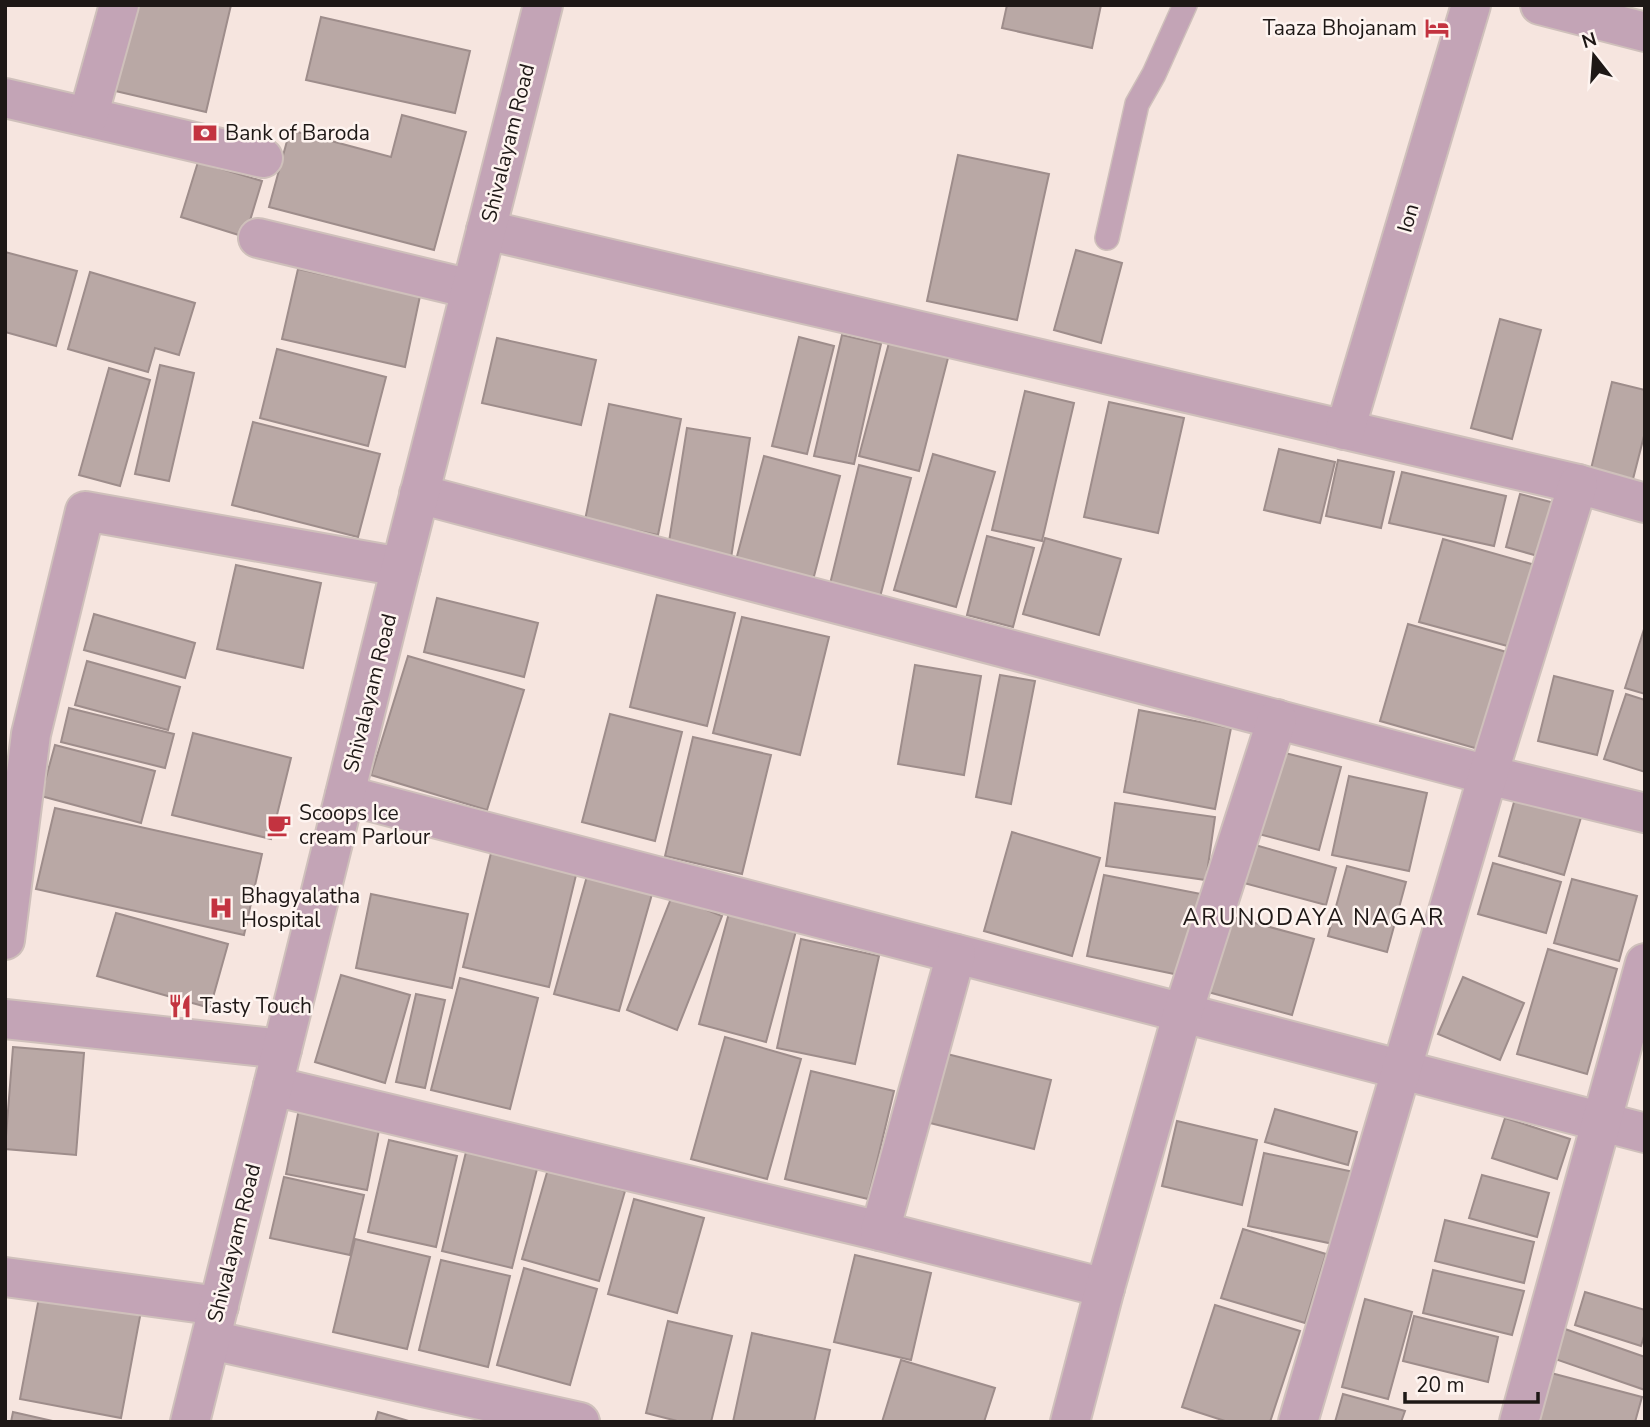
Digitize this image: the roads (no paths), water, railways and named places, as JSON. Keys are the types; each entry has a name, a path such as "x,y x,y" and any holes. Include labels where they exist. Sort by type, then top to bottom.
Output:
{"street":[{"path":"88,117 119,5"},
{"name":"Shivalayam Road","path":"190,1422 419,494 543,5"},
{"name":"Ion","path":"1345,430 1471,5"},
{"path":"1540,5 1645,32"},
{"path":"5,97 262,158"},
{"path":"486,230 1578,484 1645,503"},
{"path":"258,238 471,289"},
{"path":"1298,1422 1488,775 1578,484"},
{"path":"419,494 1488,775 1645,813"},
{"path":"5,940 18,734 85,511 401,568"},
{"path":"1070,1422 1105,1287 1183,1012 1277,719"},
{"path":"345,795 1645,1133"},
{"path":"880,1231 956,954"},
{"path":"1518,1422 1645,963"},
{"path":"5,1019 282,1049"},
{"path":"273,1086 1105,1287"},
{"path":"5,1277 215,1323 580,1422"}],"lane":[{"path":"1107,238 1137,104 1185,5"}],"place":[{"name":"Taaza Bhojanam","path":"1437,28"},
{"name":"Bank of Baroda","path":"205,133"},
{"name":"Scoops Ice cream Parlour","path":"279,825"},
{"name":"Bhagyalatha Hospital","path":"221,908"},
{"name":"Tasty Touch","path":"180,1006"}],"district":[{"name":"ARUNODAYA NAGAR","path":"1314,917"}]}
